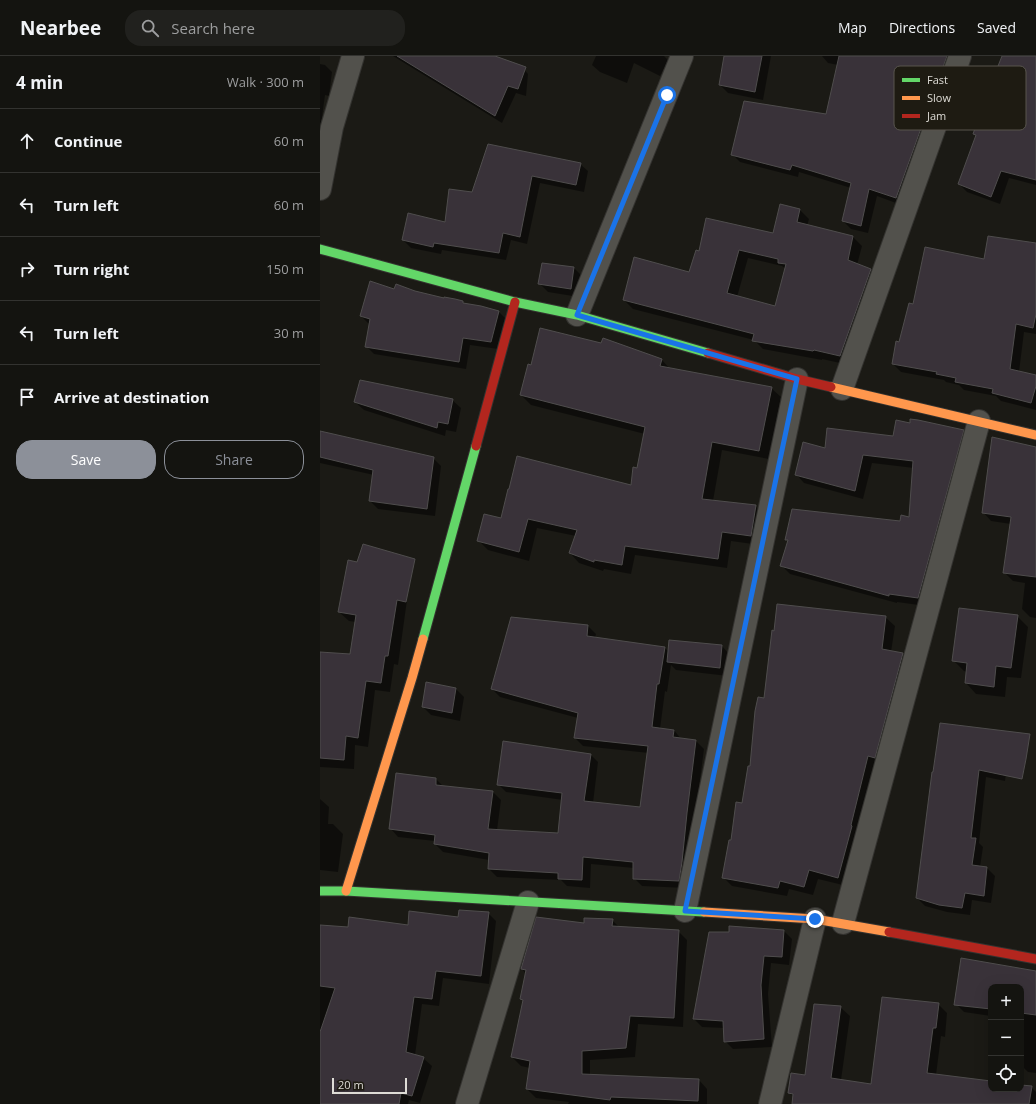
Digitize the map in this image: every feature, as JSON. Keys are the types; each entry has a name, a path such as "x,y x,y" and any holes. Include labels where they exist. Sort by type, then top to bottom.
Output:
{"street":[{"path":"320,189 332,127 353,56"},
{"path":"577,315 682,56"},
{"path":"956,66 960,56"},
{"path":"842,389 934,130"},
{"path":"320,248 515,302 577,315 797,379 1036,435"},
{"path":"346,891 412,678 515,302"},
{"path":"685,911 797,379"},
{"path":"843,923 979,421"},
{"path":"320,891 346,891 815,919 1036,959"},
{"path":"467,1104 528,902"},
{"path":"770,1104 815,919"}],"building":[{"path":"397,56 495,56 526,67 518,89 508,86 495,116"},
{"path":"724,56 762,56 755,92 719,85"},
{"path":"839,56 947,56 943,66 894,66 894,130 920,130 896,198 869,189 861,226 842,221 851,183 792,165 790,170 731,155 744,101 826,114"},
{"path":"1002,56 1036,56 1036,180 1001,171 991,197 958,184 976,135 973,134 974,130 1026,130 1026,66 998,66"},
{"path":"488,144 581,163 576,185 532,176 520,237 503,233 499,253 434,243 433,247 402,240 408,213 445,222 449,189 472,192"},
{"path":"780,204 800,209 797,222 853,236 848,260 871,269 840,356 814,350 752,341 754,334 623,300 634,257 689,272 696,250 699,251 706,218 773,233","holes":["739,250 778,259 778,263 786,264 775,306 727,293"]},
{"path":"988,236 1036,243 1036,314 1033,328 1016,324 1010,369 1036,375 1036,386 1031,403 992,393 993,389 955,382 956,378 936,374 937,372 892,364 896,341 899,342 909,303 913,304 925,247 984,259"},
{"path":"542,263 574,267 571,289 538,284"},
{"path":"370,281 394,289 396,284 415,291 455,299 463,301 463,303 499,311 491,342 463,338 459,362 365,347 370,319 360,316"},
{"path":"540,328 601,343 603,338 662,359 660,366 772,387 759,451 712,442 702,499 756,505 751,536 722,532 718,559 625,546 622,565 594,560 594,562 569,553 577,530 528,519 519,552 477,541 484,514 501,518 517,456 631,485 633,467 637,468 645,427 520,395 528,364 531,365"},
{"path":"360,380 453,399 448,424 438,422 437,428 354,402"},
{"path":"910,419 964,430 918,598 889,594 889,596 780,566 788,540 785,540 792,509 900,521 901,515 909,517 913,461 863,455 855,491 795,475 803,442 825,448 827,428 893,436 896,420 910,423"},
{"path":"320,431 434,457 427,509 369,501 373,470 320,457"},
{"path":"992,437 1036,447 1036,577 1003,573 1011,517 982,513"},
{"path":"363,544 415,559 406,602 397,600 388,656 385,656 381,683 366,681 358,738 346,736 344,760 320,758 320,652 350,654 356,615 338,612 348,560 357,562"},
{"path":"777,604 886,616 882,649 903,653 875,758 868,756 838,878 809,870 804,887 780,881 778,888 722,878 729,840 731,840 736,802 742,803 748,766 750,766 755,711 758,697 764,698 772,630 774,631"},
{"path":"959,608 1018,615 1011,668 996,666 994,687 965,683 967,663 952,661"},
{"path":"511,617 588,625 587,636 665,647 659,684 657,684 652,727 674,730 673,737 696,740 679,881 633,879 633,862 583,857 582,880 558,879 558,873 488,869 489,853 434,844 435,835 389,829 396,773 436,778 436,785 493,791 488,829 558,833 562,793 497,785 503,741 591,754 584,801 640,807 648,746 574,738 578,713 491,689"},
{"path":"669,640 722,645 720,668 667,662"},
{"path":"426,682 456,688 452,713 422,707"},
{"path":"940,723 1030,734 1022,779 979,770 971,838 976,838 972,865 987,867 984,896 965,893 962,908 939,905 916,898 932,772"},
{"path":"459,910 489,912 481,976 436,971 432,999 414,997 406,1052 424,1057 412,1096 401,1093 399,1104 320,1104 320,1032 335,988 320,986 320,925 348,927 349,917 408,925 409,911 458,917"},
{"path":"536,917 584,923 584,918 613,919 612,926 679,930 674,1018 630,1016 626,1048 582,1051 582,1074 699,1079 698,1101 611,1097 610,1100 526,1089 530,1061 511,1057 523,1000 520,999 526,970 521,969"},
{"path":"729,926 784,930 782,957 764,956 761,985 764,1039 724,1042 723,1021 693,1019 709,932 729,932"},
{"path":"961,958 1036,971 1036,1015 1024,1013 1024,984 988,984 988,1009 954,1005"},
{"path":"882,997 939,1003 936,1028 933,1028 927,1073 988,1081 988,1092 1024,1092 1024,1085 1032,1086 1029,1104 792,1104 793,1094 788,1093 791,1073 805,1075 814,1004 841,1006 831,1078 871,1084"}],"traffic: fast":[{"path":"320,249 515,302 577,315 708,353"},
{"path":"423,639 476,446"},
{"path":"320,891 346,891 704,912"}],"traffic: slow":[{"path":"831,387 1036,435"},
{"path":"346,891 423,639"},
{"path":"704,912 815,919 889,932"}],"traffic: jam":[{"path":"476,446 515,302"},
{"path":"708,353 797,379 831,387"},
{"path":"889,932 1036,959"}],"route":[{"path":"667,95 577,315 797,379 685,911 815,919"}]}
